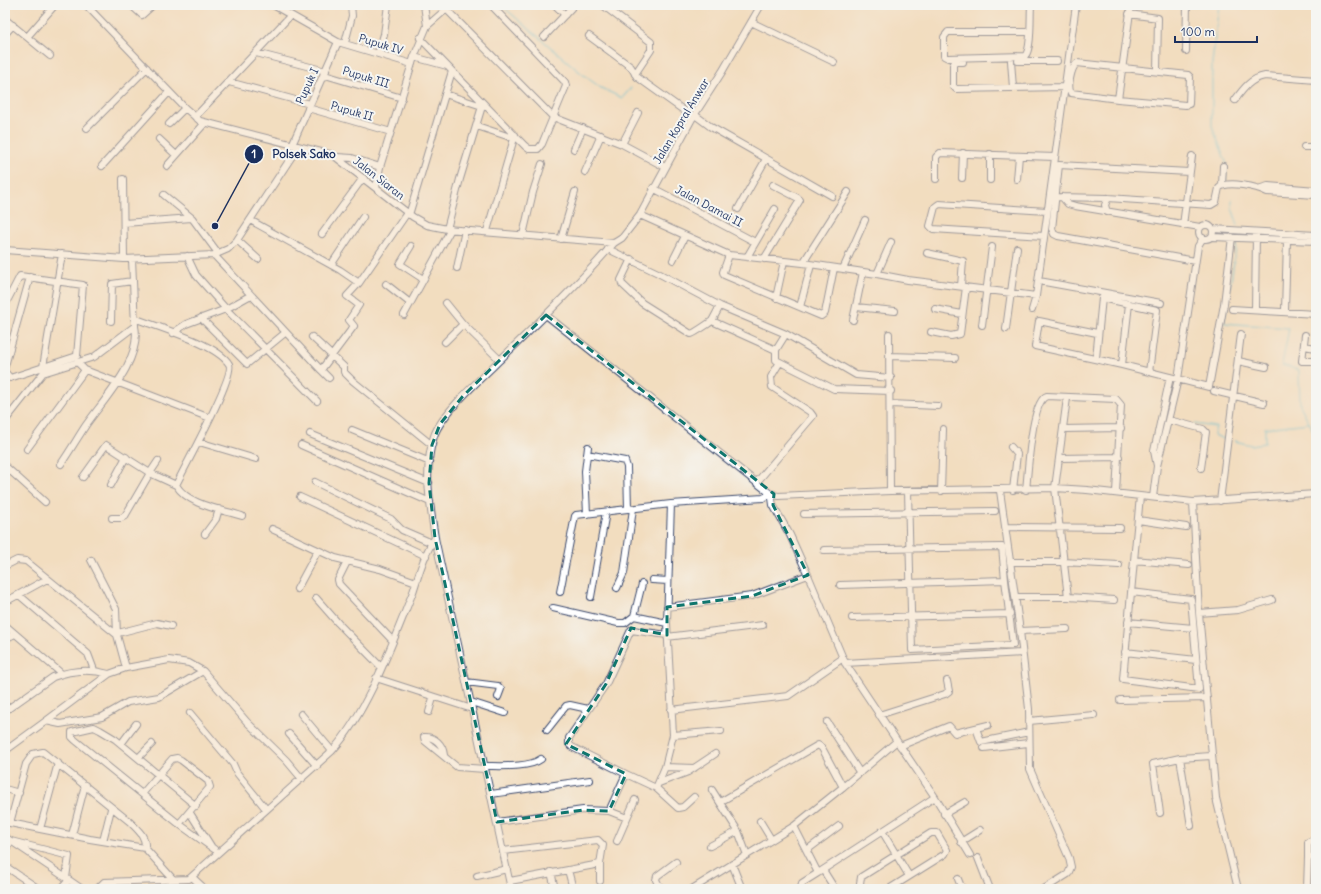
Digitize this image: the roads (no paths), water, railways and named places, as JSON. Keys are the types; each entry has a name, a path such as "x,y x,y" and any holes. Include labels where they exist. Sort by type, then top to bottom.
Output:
{"street":[{"path":"27,37 55,5"},
{"name":"Jalan Siaran","path":"86,5 195,117 205,123 326,153 337,158 408,214 427,225 449,229 488,231 614,243"},
{"path":"131,5 142,16 153,5"},
{"name":"Pupuk IV","path":"273,5 290,16 341,43 378,54 447,66"},
{"name":"Pupuk I","path":"216,254 228,248 237,240 295,146 309,106 341,43 352,16 351,5"},
{"path":"378,54 384,34 388,5"},
{"path":"424,5 427,26"},
{"path":"420,38 514,136 529,149 538,149 542,144 566,86 565,81 491,5"},
{"path":"555,5 565,15"},
{"path":"544,37 574,5"},
{"name":"Jalan Kopral Anwar","path":"512,889 433,541 428,483 432,445 437,429 463,396 546,315 614,243 622,238 640,215 653,188 694,116 761,5"},
{"path":"1030,32 948,32 944,37 944,56 948,58 1023,57 1028,53 1030,32 1031,5"},
{"path":"1032,310 1040,281 1047,211 1076,5"},
{"path":"1118,99 1131,5"},
{"path":"1186,51 1187,5"},
{"path":"604,6 652,42 651,50 634,74"},
{"path":"376,188 380,167 420,38 427,26 449,7 553,117 622,144 665,167"},
{"path":"1130,14 1158,18 1158,71"},
{"path":"195,117 290,16"},
{"path":"5,19 50,56"},
{"path":"751,22 834,62"},
{"path":"5,34 13,25"},
{"path":"589,36 630,67 634,74 694,116 832,196"},
{"name":"Pupuk III","path":"256,53 325,73 402,98"},
{"path":"1011,61 1013,88"},
{"path":"1057,61 955,62 953,65 953,86 956,89 1064,87"},
{"path":"1077,63 1158,71 1189,76 1188,104 1118,99 1071,93 1069,88 1073,67 1077,63"},
{"path":"87,128 147,68"},
{"path":"321,370 354,326 349,320 359,305 347,296 359,283 408,214 452,71"},
{"path":"1235,100 1245,87 1259,77 1265,76 1316,80"},
{"name":"Pupuk II","path":"229,82 391,132"},
{"path":"102,166 169,92"},
{"path":"445,94 483,104"},
{"path":"5,95 5,101"},
{"path":"404,315 449,229 483,104"},
{"path":"169,124 185,108"},
{"path":"622,144 638,113"},
{"path":"167,166 205,123"},
{"path":"477,126 514,136"},
{"path":"574,150 583,128"},
{"path":"585,172 601,135"},
{"path":"488,231 514,136"},
{"path":"159,139 176,155"},
{"path":"1304,147 1316,147"},
{"path":"936,179 936,158 938,154 963,153 1055,157"},
{"path":"962,178 963,153"},
{"path":"990,154 990,180"},
{"path":"1017,179 1019,156"},
{"path":"1183,225 1192,156"},
{"path":"337,158 352,158 380,167"},
{"path":"738,209 766,159"},
{"path":"523,235 533,192 542,164"},
{"path":"1189,172 1059,164 1059,197 1052,229 1054,234 1058,236 1195,261"},
{"path":"1059,197 1108,198 1213,205 1216,202 1222,185 1223,166"},
{"path":"322,234 363,178"},
{"path":"123,179 124,259"},
{"path":"1222,185 1229,184 1261,188 1268,186 1316,190"},
{"path":"764,259 800,200 773,185"},
{"name":"Jalan Damai II","path":"653,188 755,242"},
{"path":"1261,188 1267,192 1316,195"},
{"path":"561,239 575,192"},
{"path":"802,263 848,192"},
{"path":"164,195 192,218 216,254 251,295 285,333 329,378"},
{"path":"1059,197 1068,204 1107,212 1183,225 1200,227 1207,224 1213,229 1287,241 1316,241"},
{"path":"1107,212 1105,205 1108,198"},
{"path":"1044,236 933,228 930,226 935,207 939,204 1047,211"},
{"path":"747,257 775,209"},
{"path":"640,215 729,255 802,263 908,280 1036,296"},
{"path":"124,223 192,218"},
{"path":"331,265 363,218"},
{"path":"250,220 331,265 359,283"},
{"path":"843,269 865,220"},
{"path":"1200,227 1199,233 1203,238 1207,239 1212,237 1316,234"},
{"path":"1212,237 1213,229"},
{"path":"457,268 465,230"},
{"path":"1255,310 1256,235"},
{"path":"673,260 685,236"},
{"path":"1098,333 1039,321 1035,342 1038,347 1096,358 1210,386 1224,304 1232,237"},
{"path":"1153,497 1157,466 1178,379 1195,261 1198,246 1203,238"},
{"path":"237,240 258,259"},
{"path":"1285,312 1287,241"},
{"path":"877,274 891,242"},
{"path":"411,246 400,264 423,280"},
{"path":"982,325 992,246"},
{"path":"1006,329 1017,248"},
{"path":"5,250 124,259 216,254"},
{"path":"608,250 631,260 720,306 786,334 856,375 891,378"},
{"path":"927,253 963,261 964,287 962,314 958,335 951,336 931,332"},
{"path":"43,367 62,254"},
{"path":"729,255 723,274 821,316 824,315 834,268"},
{"path":"187,256 196,275 226,309 317,401"},
{"path":"61,464 86,426 123,376 136,341 132,259"},
{"path":"631,260 622,282 642,303 691,334 694,334 702,326 712,321 720,306"},
{"path":"776,298 784,261"},
{"path":"800,307 811,265"},
{"path":"853,320 863,272"},
{"path":"5,305 20,276 83,285 77,356 10,378 5,372"},
{"path":"5,366 30,277"},
{"path":"111,320 112,284 132,281"},
{"path":"1040,281 1161,303"},
{"path":"386,284 410,303"},
{"path":"173,333 201,318 226,309 251,295"},
{"path":"1096,358 1102,298 1158,311 1149,372"},
{"path":"446,303 463,324 500,360"},
{"path":"1122,364 1129,304"},
{"path":"856,307 895,311"},
{"path":"935,309 962,314"},
{"path":"1232,309 1316,314"},
{"path":"546,315 756,482 772,494 783,497 908,491 1000,491 1056,488 1116,492 1193,502 1316,494"},
{"path":"134,318 213,349 230,366 231,372 199,442 176,486"},
{"path":"201,318 247,364 264,348 285,333"},
{"path":"712,321 776,350"},
{"path":"445,342 463,324"},
{"path":"5,420 38,378 47,372 94,357 135,326"},
{"path":"786,334 776,350 774,358 780,362 834,389 891,391"},
{"path":"889,334 891,378 890,492"},
{"path":"1220,501 1241,334"},
{"path":"1305,335 1302,361 1316,361"},
{"path":"312,337 344,367 344,372 353,381 432,445"},
{"path":"1304,346 1316,348"},
{"path":"890,356 955,358"},
{"path":"1238,361 1266,367"},
{"path":"76,362 85,370 210,418"},
{"path":"756,482 813,416 810,412 772,387 771,377 780,362"},
{"path":"27,449 85,370"},
{"path":"1157,466 1154,451 1170,377"},
{"path":"1214,391 1264,403"},
{"path":"1026,490 1034,420 1039,402 1042,398 1047,396 1118,400 1121,405 1121,428 1116,492"},
{"path":"1067,398 1056,488 1059,528 1068,597"},
{"path":"890,404 938,406"},
{"path":"1160,420 1203,428 1206,432 1201,468"},
{"path":"1063,428 1121,428"},
{"path":"941,491 943,429"},
{"path":"352,430 430,462"},
{"path":"310,434 428,483"},
{"path":"199,442 256,459"},
{"path":"83,477 104,445 108,446 150,473 176,486 184,495 219,509 242,516"},
{"path":"301,445 430,502"},
{"path":"1012,447 1017,454 1013,490"},
{"path":"587,514 585,471 588,450 625,461 627,467 630,509 624,573 617,588"},
{"path":"111,485 126,457"},
{"path":"1060,458 1119,457"},
{"path":"112,518 121,518 125,516 158,460"},
{"path":"5,466 45,502"},
{"path":"97,889 104,882 143,881 172,878 186,880 192,877 216,851 317,766 332,751 354,723 381,667 433,541 402,530 391,519 316,482"},
{"path":"824,550 909,549 1001,546 1013,645 914,651 911,648 910,617 910,584 909,549 908,512 908,491"},
{"path":"1000,491 1020,631 1029,721 1028,743 1031,774 1069,858 1071,867 1068,874 1044,889"},
{"path":"560,592 574,516 671,504 763,498 772,494"},
{"path":"772,494 773,505 790,535 844,660 879,715 935,797 970,855"},
{"path":"1131,592 1190,598 1198,690 1124,680 1125,652 1140,496"},
{"path":"300,497 426,556"},
{"path":"1193,502 1199,613 1211,756 1216,798 1238,889"},
{"path":"658,786 665,768 673,735 667,636 671,504"},
{"path":"205,534 216,519 219,509"},
{"path":"804,514 995,511"},
{"path":"590,597 606,512"},
{"path":"1138,520 1186,527"},
{"path":"1006,527 1120,528"},
{"path":"272,529 347,562 380,569 416,582"},
{"path":"297,589 318,550"},
{"path":"5,566 17,560 24,560 47,580 117,634"},
{"path":"91,560 116,609 117,634 126,668"},
{"path":"1134,560 1189,565"},
{"path":"347,562 338,580 339,584 392,640"},
{"path":"1010,562 1063,562 1119,565"},
{"path":"667,607 752,596 808,575"},
{"path":"5,602 47,580"},
{"path":"652,580 668,581"},
{"path":"840,585 1005,580"},
{"path":"553,608 618,623 625,623 634,616 642,584"},
{"path":"19,595 88,654 94,670"},
{"path":"1015,597 1068,597 1114,600"},
{"path":"316,598 381,667"},
{"path":"1199,613 1238,610 1272,600"},
{"path":"852,618 1010,614"},
{"path":"634,616 667,623"},
{"path":"1128,622 1193,628"},
{"path":"117,634 157,623 171,626"},
{"path":"5,624 62,674"},
{"path":"694,797 680,808 658,786 626,774 569,744 570,738 575,728 606,684 631,630 667,636 763,625"},
{"path":"1020,631 1067,629"},
{"path":"5,638 15,634"},
{"path":"1125,652 1196,660"},
{"path":"671,710 788,696 844,660 1022,653"},
{"path":"6,749 109,674 126,668 169,660 189,662 203,671 247,722 302,779"},
{"path":"5,711 53,677 62,674 94,670 109,674"},
{"path":"46,721 60,724 102,717 128,702 159,697 203,671"},
{"path":"376,678 432,698 472,709"},
{"path":"879,715 945,694 949,691 947,681"},
{"path":"466,682 498,686 500,689 498,697"},
{"path":"428,712 432,698"},
{"path":"1120,700 1207,698"},
{"path":"470,702 505,713"},
{"path":"547,730 566,706 570,705 588,709"},
{"path":"190,713 233,764 237,773 266,809"},
{"path":"301,714 332,751"},
{"path":"1029,721 1094,714"},
{"path":"826,722 860,773"},
{"path":"121,744 136,724"},
{"path":"692,889 794,826 899,743 949,726 955,733 988,725"},
{"path":"196,806 121,744 97,728 76,730 72,734 75,740 179,824 216,851"},
{"path":"976,728 981,742 1028,732"},
{"path":"673,735 721,731"},
{"path":"289,734 317,766"},
{"path":"984,748 1028,743"},
{"path":"138,758 152,744"},
{"path":"720,802 818,745 822,748 843,787"},
{"path":"145,848 145,842 130,822 111,809 58,763 43,752 33,754 26,764 19,793 8,822 90,840 103,840 145,848 172,878"},
{"path":"658,786 694,768 715,754"},
{"path":"444,756 457,767 514,765 536,762 541,759"},
{"path":"1160,813 1153,764 1180,758 1211,756"},
{"path":"142,794 172,759 177,758 208,781 210,784 209,790 179,824"},
{"path":"1180,758 1191,826"},
{"path":"40,829 58,763"},
{"path":"665,768 694,768"},
{"path":"609,811 626,774"},
{"path":"491,794 590,780"},
{"path":"72,835 85,786"},
{"path":"5,789 19,793"},
{"path":"712,790 738,831 747,855"},
{"path":"801,889 802,883 935,797"},
{"path":"617,841 635,800"},
{"path":"944,814 965,802"},
{"path":"103,840 111,809"},
{"path":"497,822 583,810 609,811 627,818"},
{"path":"190,813 216,851"},
{"path":"760,821 771,839"},
{"path":"794,826 820,872 835,889"},
{"path":"807,850 839,826"},
{"path":"961,842 980,830"},
{"path":"710,846 738,831"},
{"path":"882,831 909,876"},
{"path":"862,889 860,883 861,877 873,868 897,855 931,833 937,833 947,850 945,854 889,889"},
{"path":"5,837 82,889"},
{"path":"1307,889 1308,842 1316,839"},
{"path":"503,851 598,840 603,845 600,864 600,881"},
{"path":"5,851 11,841"},
{"path":"11,841 69,856 68,879 61,889"},
{"path":"1308,857 1316,858"},
{"path":"978,858 990,889"},
{"path":"661,889 656,880 657,876 676,862"},
{"path":"510,881 550,872 600,864"},
{"path":"732,864 742,889"},
{"path":"5,866 39,889"},
{"path":"477,876 507,869"},
{"path":"568,870 573,889"},
{"path":"550,872 555,889"},
{"path":"192,877 205,889"},
{"path":"958,879 962,889"}],"waterway":[{"path":"501,5 581,73 601,88 622,98 631,88"},
{"path":"1219,5 1212,63 1212,126 1226,162 1226,180"},
{"path":"1232,199 1232,208 1238,225"},
{"path":"1237,243 1224,323 1289,328 1282,365 1299,370 1300,405 1316,436"},
{"path":"1235,441 1251,445 1265,443 1265,428 1309,423"},
{"path":"1194,424 1216,427 1214,435 1224,439"}],"place":[{"name":"Polsek Sako","path":"215,226"}]}
